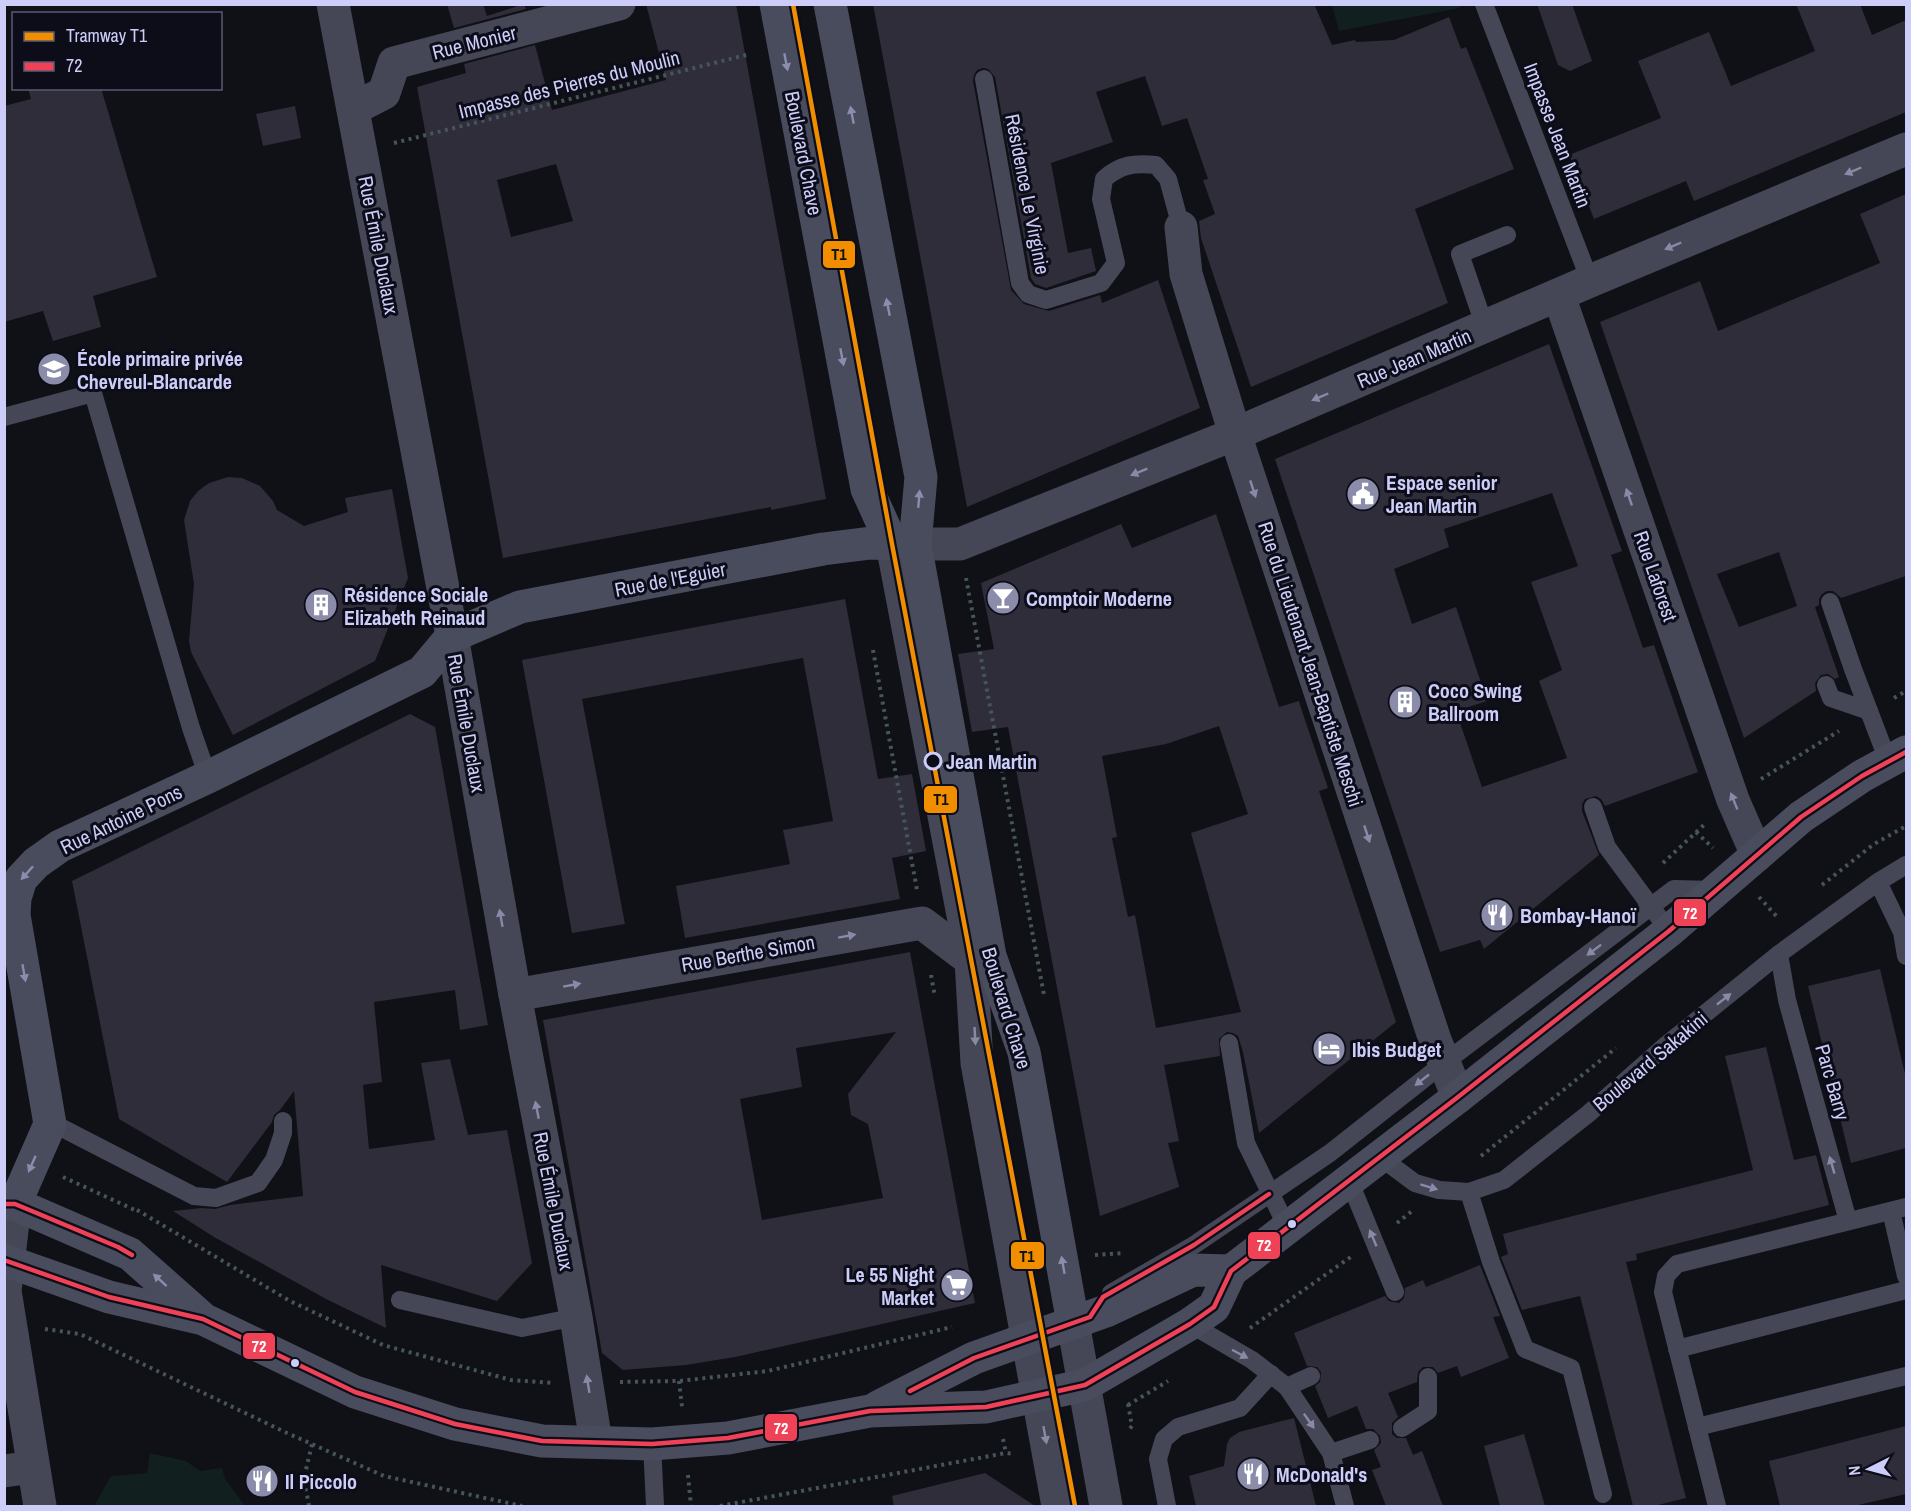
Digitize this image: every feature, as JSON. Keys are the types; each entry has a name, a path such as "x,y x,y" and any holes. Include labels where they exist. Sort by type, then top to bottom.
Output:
{"street":[{"name":"Rue Émile Duclaux","path":"333,4 452,636 514,995 576,1317 596,1442"},
{"name":"Rue Monier","path":"353,110 384,93 394,63 619,4"},
{"name":"Boulevard Chave","path":"776,4 867,489 904,544 990,956 1024,1052 1082,1320 1085,1385 1106,1506"},
{"name":"Boulevard Chave","path":"830,4 921,477 904,544 971,960 977,1063 1058,1506"},
{"name":"Rue Jean Martin","path":"904,544 960,544 1235,434 1906,148"},
{"name":"Rue du Lieutenant Jean-Baptiste Meschi","path":"1181,227 1186,274 1235,434 1435,1040 1458,1097"},
{"name":"Rue Laforest","path":"1559,296 1733,800 1757,855"},
{"name":"Rue de l'Eguier","path":"452,636 520,607 823,549 871,543 904,544"},
{"name":"Rue Antoine Pons","path":"50,1124 14,915 15,898 21,879 60,846 208,777 422,672 452,636"},
{"path":"6,1260 109,1297 203,1319 355,1392 444,1420 542,1441 652,1444 728,1438 870,1411 986,1407 1085,1385 1190,1324 1214,1307 1231,1271 1458,1097 1660,918 1716,890 1801,817 1897,757"},
{"name":"Rue Berthe Simon","path":"514,995 922,923 971,960"},
{"path":"40,1506 19,1469 5,1291 10,1204 50,1124"},
{"path":"10,1204 130,1254 203,1319"},
{"path":"870,1411 974,1358 1106,1311 1192,1270 1231,1271"}],"lane":[{"name":"Impasse Jean Martin","path":"1484,4 1590,281"},
{"name":"Résidence Le Virginie","path":"984,79 1020,283 1028,294 1046,300 1101,283 1116,263 1101,199 1104,179 1115,170 1137,163 1156,165 1168,179 1181,227"},
{"path":"1485,327 1460,254 1507,235"},
{"path":"4,417 93,393 191,728 208,777"},
{"path":"1830,602 1869,711 1897,757"},
{"path":"1826,685 1831,698 1869,711"},
{"path":"1082,1320 1103,1297 1194,1245 1330,1153 1444,1063 1660,918 1607,847 1593,807"},
{"name":"Boulevard Sakakini","path":"1380,1157 1415,1183 1439,1190 1469,1192 1504,1180 1588,1114 1665,1046 1779,954 1878,882 1906,865"},
{"path":"1878,882 1902,932 1906,956"},
{"name":"Parc Barry","path":"1779,954 1787,1000 1848,1221"},
{"path":"1229,1043 1246,1143 1288,1229"},
{"path":"50,1124 194,1196 216,1198 258,1183 274,1160 284,1133 283,1121"},
{"path":"1350,1180 1395,1292"},
{"path":"1469,1192 1491,1262 1525,1349 1571,1368 1603,1494"},
{"path":"1718,1506 1663,1292 1666,1276 1677,1264 1899,1209 1906,1276"},
{"path":"1677,1348 1906,1290"},
{"path":"400,1300 522,1328 576,1317"},
{"path":"1190,1324 1252,1360 1287,1387 1331,1453 1344,1506"},
{"path":"1167,1506 1158,1459 1164,1439 1178,1427 1240,1408 1271,1374"},
{"path":"1287,1387 1311,1376"},
{"path":"1697,1427 1906,1376"},
{"path":"1402,1428 1428,1411 1428,1377"},
{"path":"1331,1453 1370,1440"},
{"path":"652,1444 655,1506"}],"path":[{"name":"Impasse des Pierres du Moulin","path":"361,151 763,51 783,43"},
{"path":"964,568 1044,997"},
{"path":"872,639 917,891"},
{"path":"1755,783 1869,711 1906,691"},
{"path":"1814,892 1874,844 1906,826"},
{"path":"1770,926 1787,912"},
{"path":"1225,1346 1374,1241 1623,1043"},
{"path":"62,1177 137,1210 290,1301 383,1345 511,1380 564,1383"},
{"path":"132,1219 137,1210"},
{"path":"1093,1246 1094,1255"},
{"path":"609,1383 679,1382 768,1371 960,1326"},
{"path":"38,1328 80,1334 384,1476 522,1506"},
{"path":"1128,1405 1177,1376"},
{"path":"309,1506 304,1478 312,1444"},
{"path":"720,1506 1006,1453 1016,1454"}],"shaded area":[{"path":"1458,4 1460,8 1339,31 1332,5"},
{"path":"150,1453 186,1461 200,1471 222,1468 225,1479 245,1506 94,1506 111,1476 147,1473"}],"building":[{"path":"447,4 483,4 487,16 524,4 526,9 454,28"},
{"path":"646,4 736,4 826,499 771,510 771,507 503,558 417,87 466,73 464,64 535,45 552,110 666,80","holes":["556,164 573,221 511,237 497,180"]},
{"path":"873,4 1314,4 1332,45 1355,40 1356,42 1394,40 1449,17 1461,49 1466,47 1514,169 1415,209 1448,303 1251,387 1201,238 1199,221 1215,214 1203,180 1208,179 1187,118 1162,126 1145,76 1096,92 1113,142 1051,163 1068,253 1091,248 1096,271 1046,288 1035,284 1031,278 995,77 988,69 977,70 973,81 1011,290 1024,304 1049,311 1100,295 1102,303 1158,280 1200,408 967,507"},
{"path":"1537,4 1572,4 1592,61 1570,71 1558,65"},
{"path":"1796,4 1860,4 1872,35 1906,20 1906,112 1694,201 1686,181 1594,219 1569,155 1661,118 1638,61 1709,32 1731,86 1815,51"},
{"path":"29,90 102,90 157,277 93,296 101,327 53,341 43,311 4,322 4,106 31,99"},
{"path":"295,106 301,138 263,146 256,114"},
{"path":"1906,194 1906,576 1841,598 1833,591 1822,594 1819,605 1815,607 1839,677 1835,679 1828,674 1821,675 1815,683 1816,691 1744,738 1600,322 1700,281 1718,331 1880,263 1860,214","holes":["1779,552 1797,606 1739,627 1717,574"]},
{"path":"1549,344 1622,551 1611,555 1643,648 1654,645 1698,772 1605,806 1596,796 1585,799 1582,811 1599,855 1484,949 1480,940 1440,952 1275,459","holes":["1552,493 1578,566 1531,582 1562,670 1539,681 1567,758 1482,787 1456,711 1487,701 1456,607 1412,624 1394,569 1449,547 1444,529"]},
{"name":"Résidence Sociale Elizabeth Reinaud","path":"228,477 242,478 260,486 273,501 277,510 304,526 348,512 345,498 392,489 408,578 375,661 233,735 191,652 189,641 194,584 184,520 190,501 198,491 209,483"},
{"path":"1216,514 1279,707 1299,701 1328,788 1319,791 1396,1022 1259,1133 1238,1036 1227,1032 1219,1039 1220,1056 1164,1065 1179,1141 1168,1143 1179,1187 1100,1216 1008,727 972,732 958,654 994,649 981,583 1121,524 1132,548","holes":["1219,726 1248,814 1191,833 1241,1012 1156,1028 1135,915 1128,917 1112,838 1117,837 1102,756 1166,744"]},
{"path":"845,599 878,779 912,774 926,851 892,858 900,899 685,938 676,886 790,864 783,830 833,821 803,658 582,699 625,924 572,933 522,660"},
{"path":"410,714 435,727 488,1025 460,1030 455,990 374,1002 382,1082 363,1085 369,1149 435,1140 421,1063 450,1059 468,1135 507,1130 532,1263 497,1301 381,1265 386,1328 328,1300 214,1237 173,1211 215,1209 303,1196 294,1091 274,1115 272,1122 227,1182 119,1119 72,881"},
{"path":"910,952 975,1303 735,1357 686,1365 623,1370 602,1353 543,1020","holes":["896,1032 848,1094 851,1115 868,1124 883,1198 762,1220 740,1099 802,1087 796,1048"]},
{"path":"1880,969 1906,1078 1906,1148 1851,1163 1808,986"},
{"path":"1766,1047 1794,1160 1816,1155 1829,1205 1636,1254 1637,1260 1626,1262 1686,1498 1654,1506 1633,1506 1580,1296 1522,1310 1501,1257 1508,1254 1503,1234 1753,1170 1725,1056"},
{"path":"1480,1265 1500,1316 1493,1317 1509,1358 1461,1377 1457,1366 1438,1373 1433,1367 1423,1367 1418,1372 1417,1382 1388,1393 1398,1417 1392,1423 1392,1434 1397,1438 1406,1438 1413,1455 1422,1451 1443,1506 1386,1506 1372,1470 1381,1467 1374,1450 1381,1443 1380,1436 1373,1429 1366,1429 1357,1406 1328,1418 1315,1386 1320,1382 1321,1372 1317,1367 1307,1366 1294,1333 1385,1296 1389,1301 1399,1303 1404,1298 1405,1288 1423,1280 1426,1287"},
{"path":"1294,1418 1316,1506 1196,1506 1189,1476 1224,1466 1230,1438 1239,1432"},
{"path":"1906,1426 1906,1494 1854,1506 1780,1506 1769,1461"},
{"path":"1524,1434 1545,1506 1500,1506 1484,1446"},
{"path":"985,1473 1035,1506 894,1506 892,1496"}],"tram line":[{"name":"T1","path":"793,4 892,544 1075,1506"}],"transit line":[{"name":"72","path":"4,1260 109,1297 203,1319 355,1392 455,1424 542,1441 652,1444 728,1438 870,1411 986,1407 1085,1385 1190,1324 1214,1307 1231,1271 1669,931 1801,817 1862,776 1906,752"},
{"name":"72","path":"910,1391 974,1358 1090,1317 1103,1297 1194,1245 1269,1194"},
{"name":"72","path":"4,1204 15,1204 132,1255"}],"place":[{"name":"École primaire privée Chevreul-Blancarde","path":"54,369"},
{"name":"Espace senior Jean Martin","path":"1363,494"},
{"name":"Comptoir Moderne","path":"1003,598"},
{"name":"Résidence Sociale Elizabeth Reinaud","path":"321,605"},
{"name":"Coco Swing Ballroom","path":"1405,702"},
{"name":"Jean Martin","path":"933,761"},
{"name":"Bombay-Hanoï","path":"1497,915"},
{"name":"Ibis Budget","path":"1329,1049"},
{"name":"Le 55 Night Market","path":"957,1285"},
{"name":"McDonald's","path":"1253,1474"},
{"name":"Il Piccolo","path":"262,1481"}]}
